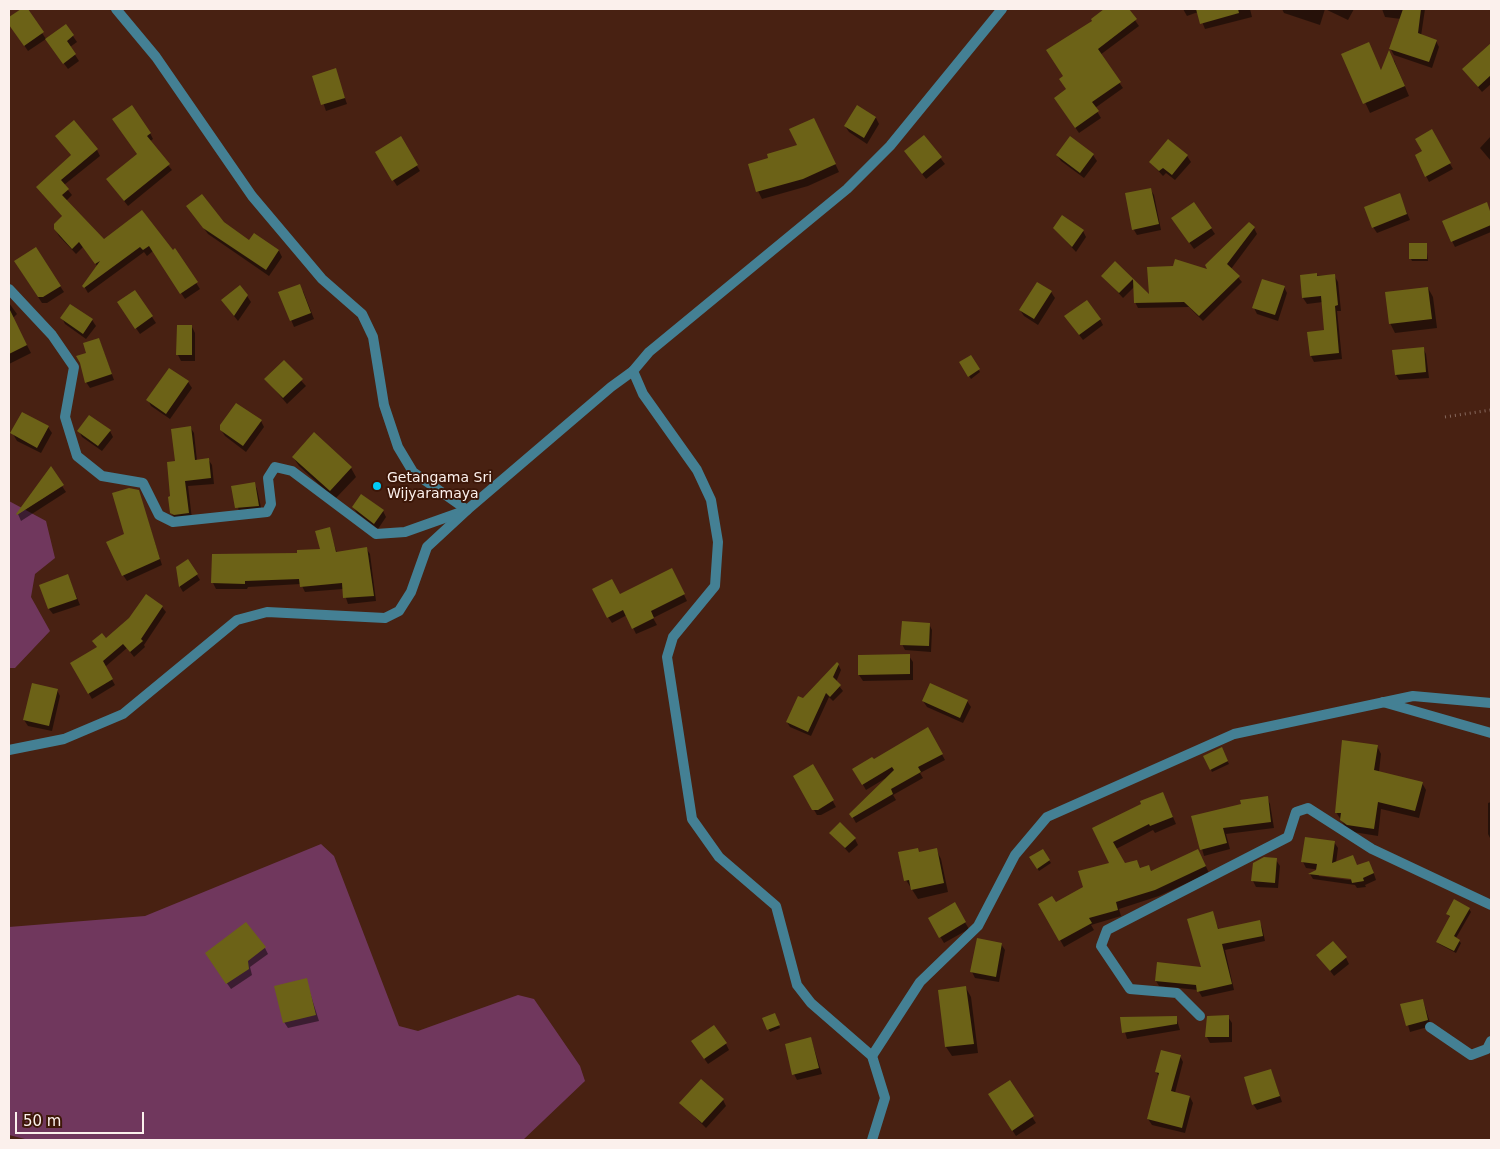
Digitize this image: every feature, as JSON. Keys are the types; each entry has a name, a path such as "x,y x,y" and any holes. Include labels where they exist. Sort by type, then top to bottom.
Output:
{"street":[{"path":"116,9 156,57 252,196 322,279 362,314 373,336 384,405 398,447 414,472 467,510"},
{"path":"9,750 64,739 123,714 237,620 267,612 385,618 399,611 411,592 427,547 467,510 611,387 634,371 649,352 853,183 890,146 1002,9"},
{"path":"9,289 52,335 74,367 65,417 77,456 102,476 143,483 159,515 173,522 267,512 271,504 268,478 275,467 292,471 376,534 404,532 467,510"},
{"path":"634,371 643,394 697,470 711,500 718,542 715,586 673,637 667,657 692,819 720,858 776,906 797,985 806,997 872,1056 885,1098 872,1140"},
{"path":"872,1056 920,982 978,926 1015,855 1048,817 1234,734 1413,696 1491,703"},
{"path":"1382,702 1491,733"},
{"path":"1200,1016 1177,993 1130,989 1101,946 1107,930 1288,837 1296,812 1308,808 1372,849 1491,905"},
{"path":"1430,1027 1471,1055 1487,1049 1491,1041"}],"path":[{"path":"1445,417 1491,410"}],"shaded area":[{"path":"9,501 46,521 55,558 35,574 31,597 50,631 15,668 9,668"},
{"path":"321,844 334,856 399,1026 418,1031 518,995 534,999 580,1066 585,1081 523,1140 29,1140 9,1135 9,927 145,916"}],"building":[{"path":"21,9 28,9 44,32 24,46 9,25 9,17"},
{"path":"1104,9 1129,9 1137,19 1098,49 1121,82 1092,102 1099,111 1075,128 1054,98 1066,89 1059,79 1063,76 1046,50 1092,21 1091,19"},
{"path":"1196,9 1238,9 1239,13 1200,24"},
{"path":"1403,9 1421,9 1418,33 1437,40 1429,62 1389,49"},
{"path":"66,24 74,35 67,41 76,54 63,64 45,39"},
{"path":"1369,42 1381,70 1389,50 1405,86 1363,104 1341,54"},
{"path":"1491,43 1491,75 1478,87 1462,69"},
{"path":"336,68 345,98 321,105 312,76"},
{"path":"132,105 151,133 147,136 170,164 124,201 106,179 137,154 112,119"},
{"path":"857,105 876,117 864,138 844,126"},
{"path":"814,118 836,164 803,179 756,192 748,164 768,158 767,154 797,145 789,129"},
{"path":"74,120 98,149 61,180 69,189 62,195 104,239 142,210 173,250 175,248 198,282 180,294 149,246 143,250 140,247 84,288 82,286 100,261 95,264 79,242 72,249 54,229 54,224 62,216 36,187 71,155 55,136"},
{"path":"1432,129 1451,163 1425,177 1415,155 1422,151 1415,139"},
{"path":"924,135 942,157 922,174 904,151"},
{"path":"401,136 418,165 392,181 375,152"},
{"path":"1070,136 1094,154 1080,173 1056,155"},
{"path":"1168,139 1188,155 1172,175 1163,168 1159,171 1149,162"},
{"path":"1151,188 1159,224 1132,230 1125,193"},
{"path":"1400,193 1407,214 1372,228 1364,207"},
{"path":"202,194 224,222 249,240 254,233 279,250 266,270 203,228 186,206"},
{"path":"1194,202 1212,228 1189,243 1171,218"},
{"path":"1487,202 1491,214 1491,225 1451,242 1442,221"},
{"path":"1062,215 1084,230 1072,247 1053,228"},
{"path":"1249,222 1255,227 1227,264 1240,276 1199,316 1184,302 1134,303 1133,279 1119,293 1101,276 1115,261 1149,294 1147,267 1173,266 1175,259 1207,269 1205,265"},
{"path":"1409,243 1427,243 1427,259 1409,259"},
{"path":"36,247 61,286 43,297 38,297 14,261"},
{"path":"1317,273 1317,276 1335,274 1338,305 1335,306 1339,353 1310,356 1307,332 1324,330 1321,296 1302,298 1300,275"},
{"path":"1262,279 1285,286 1275,315 1252,308"},
{"path":"1037,282 1052,291 1034,319 1019,310"},
{"path":"300,284 311,313 290,321 278,292"},
{"path":"240,285 248,295 234,316 221,300"},
{"path":"1428,287 1432,319 1389,324 1385,292"},
{"path":"135,290 153,316 135,329 117,302"},
{"path":"1087,300 1101,319 1079,335 1064,316"},
{"path":"70,304 93,319 83,334 60,318"},
{"path":"9,308 27,345 9,354"},
{"path":"177,325 192,325 192,355 176,355"},
{"path":"99,338 112,374 85,383 80,363 76,356 86,353 83,343"},
{"path":"1424,347 1426,372 1395,375 1392,350"},
{"path":"971,355 980,369 968,377 959,362"},
{"path":"284,360 303,379 283,398 264,379"},
{"path":"169,368 189,381 166,414 146,400"},
{"path":"236,403 262,420 243,446 220,430 220,425"},
{"path":"22,412 49,426 37,448 10,433"},
{"path":"89,415 111,430 98,446 77,431"},
{"path":"191,426 195,460 209,458 211,478 185,481 189,513 174,515 170,513 168,497 170,496 167,462 175,461 171,429"},
{"path":"314,432 352,467 330,491 292,457"},
{"path":"51,466 64,485 17,515 16,514"},
{"path":"255,482 259,506 235,508 231,486"},
{"path":"129,488 139,490 160,559 122,576 106,542 124,534 112,493"},
{"path":"361,494 384,510 374,524 352,507"},
{"path":"330,527 336,552 367,547 374,596 343,598 342,583 300,587 299,579 245,581 245,584 211,583 212,554 297,553 297,550 320,549 315,531"},
{"path":"188,559 198,574 179,587 176,567"},
{"path":"672,568 685,594 651,611 654,618 632,629 623,610 607,618 592,589 612,579 620,594"},
{"path":"68,574 77,599 48,609 39,585"},
{"path":"146,594 163,606 141,639 143,641 130,652 123,644 103,661 113,679 88,694 70,663 97,647 92,641 102,633 106,638 129,618"},
{"path":"902,621 930,623 929,646 900,645"},
{"path":"910,654 910,674 858,675 858,655"},
{"path":"837,662 839,664 833,677 841,685 830,697 826,693 808,732 786,722 798,696 803,698"},
{"path":"32,683 58,689 49,726 23,720"},
{"path":"930,683 968,700 960,718 922,701"},
{"path":"928,727 943,754 918,767 921,772 891,789 893,794 852,818 849,814 894,770 892,767 862,785 852,769 872,757 874,759"},
{"path":"1342,740 1378,745 1374,770 1423,782 1415,811 1378,802 1374,829 1347,825 1340,820 1341,813 1335,813"},
{"path":"1222,747 1228,761 1210,770 1203,756"},
{"path":"813,764 834,800 818,810 812,810 793,776"},
{"path":"1163,792 1173,817 1150,826 1149,824 1113,842 1125,863 1137,860 1140,868 1149,865 1151,871 1198,849 1206,866 1155,890 1116,902 1118,910 1089,918 1092,923 1059,941 1038,904 1052,896 1056,902 1083,887 1078,871 1109,863 1092,828 1141,804 1140,801"},
{"path":"1268,796 1271,822 1223,828 1227,843 1200,850 1191,816 1241,804 1240,800"},
{"path":"840,822 856,838 845,848 829,833"},
{"path":"1305,837 1335,841 1332,863 1353,855 1357,865 1369,861 1374,873 1363,878 1364,881 1352,883 1351,879 1308,874 1316,870 1317,864 1301,862"},
{"path":"918,848 919,852 937,848 944,883 911,890 909,880 904,881 898,852"},
{"path":"1043,849 1050,860 1037,869 1029,857"},
{"path":"1264,857 1277,858 1275,883 1251,881 1253,863"},
{"path":"1454,899 1470,908 1454,936 1460,940 1454,951 1436,942 1450,916 1446,914"},
{"path":"955,902 966,922 939,938 928,918"},
{"path":"1213,911 1218,929 1260,920 1263,936 1222,944 1232,984 1197,992 1196,985 1155,981 1157,962 1201,967 1187,919"},
{"path":"246,922 266,947 248,961 249,969 226,984 205,953"},
{"path":"977,938 1002,943 996,977 970,972"},
{"path":"1333,941 1347,957 1330,971 1316,955"},
{"path":"307,978 316,1015 283,1023 274,986"},
{"path":"966,986 974,1044 945,1047 938,990"},
{"path":"1423,999 1428,1020 1406,1026 1400,1004"},
{"path":"775,1013 780,1025 767,1030 762,1018"},
{"path":"1229,1015 1229,1037 1205,1037 1207,1016"},
{"path":"1177,1016 1177,1024 1122,1033 1120,1017"},
{"path":"714,1025 727,1043 704,1059 691,1041"},
{"path":"811,1037 819,1068 792,1075 785,1044"},
{"path":"1161,1050 1181,1055 1171,1091 1190,1096 1182,1128 1147,1119 1159,1073 1155,1072"},
{"path":"1271,1069 1280,1096 1252,1105 1244,1077"},
{"path":"701,1079 724,1099 702,1123 679,1103"},
{"path":"1010,1080 1034,1116 1012,1131 988,1094"}],"place":[{"name":"Getangama Sri Wijyaramaya","path":"377,486"}]}
